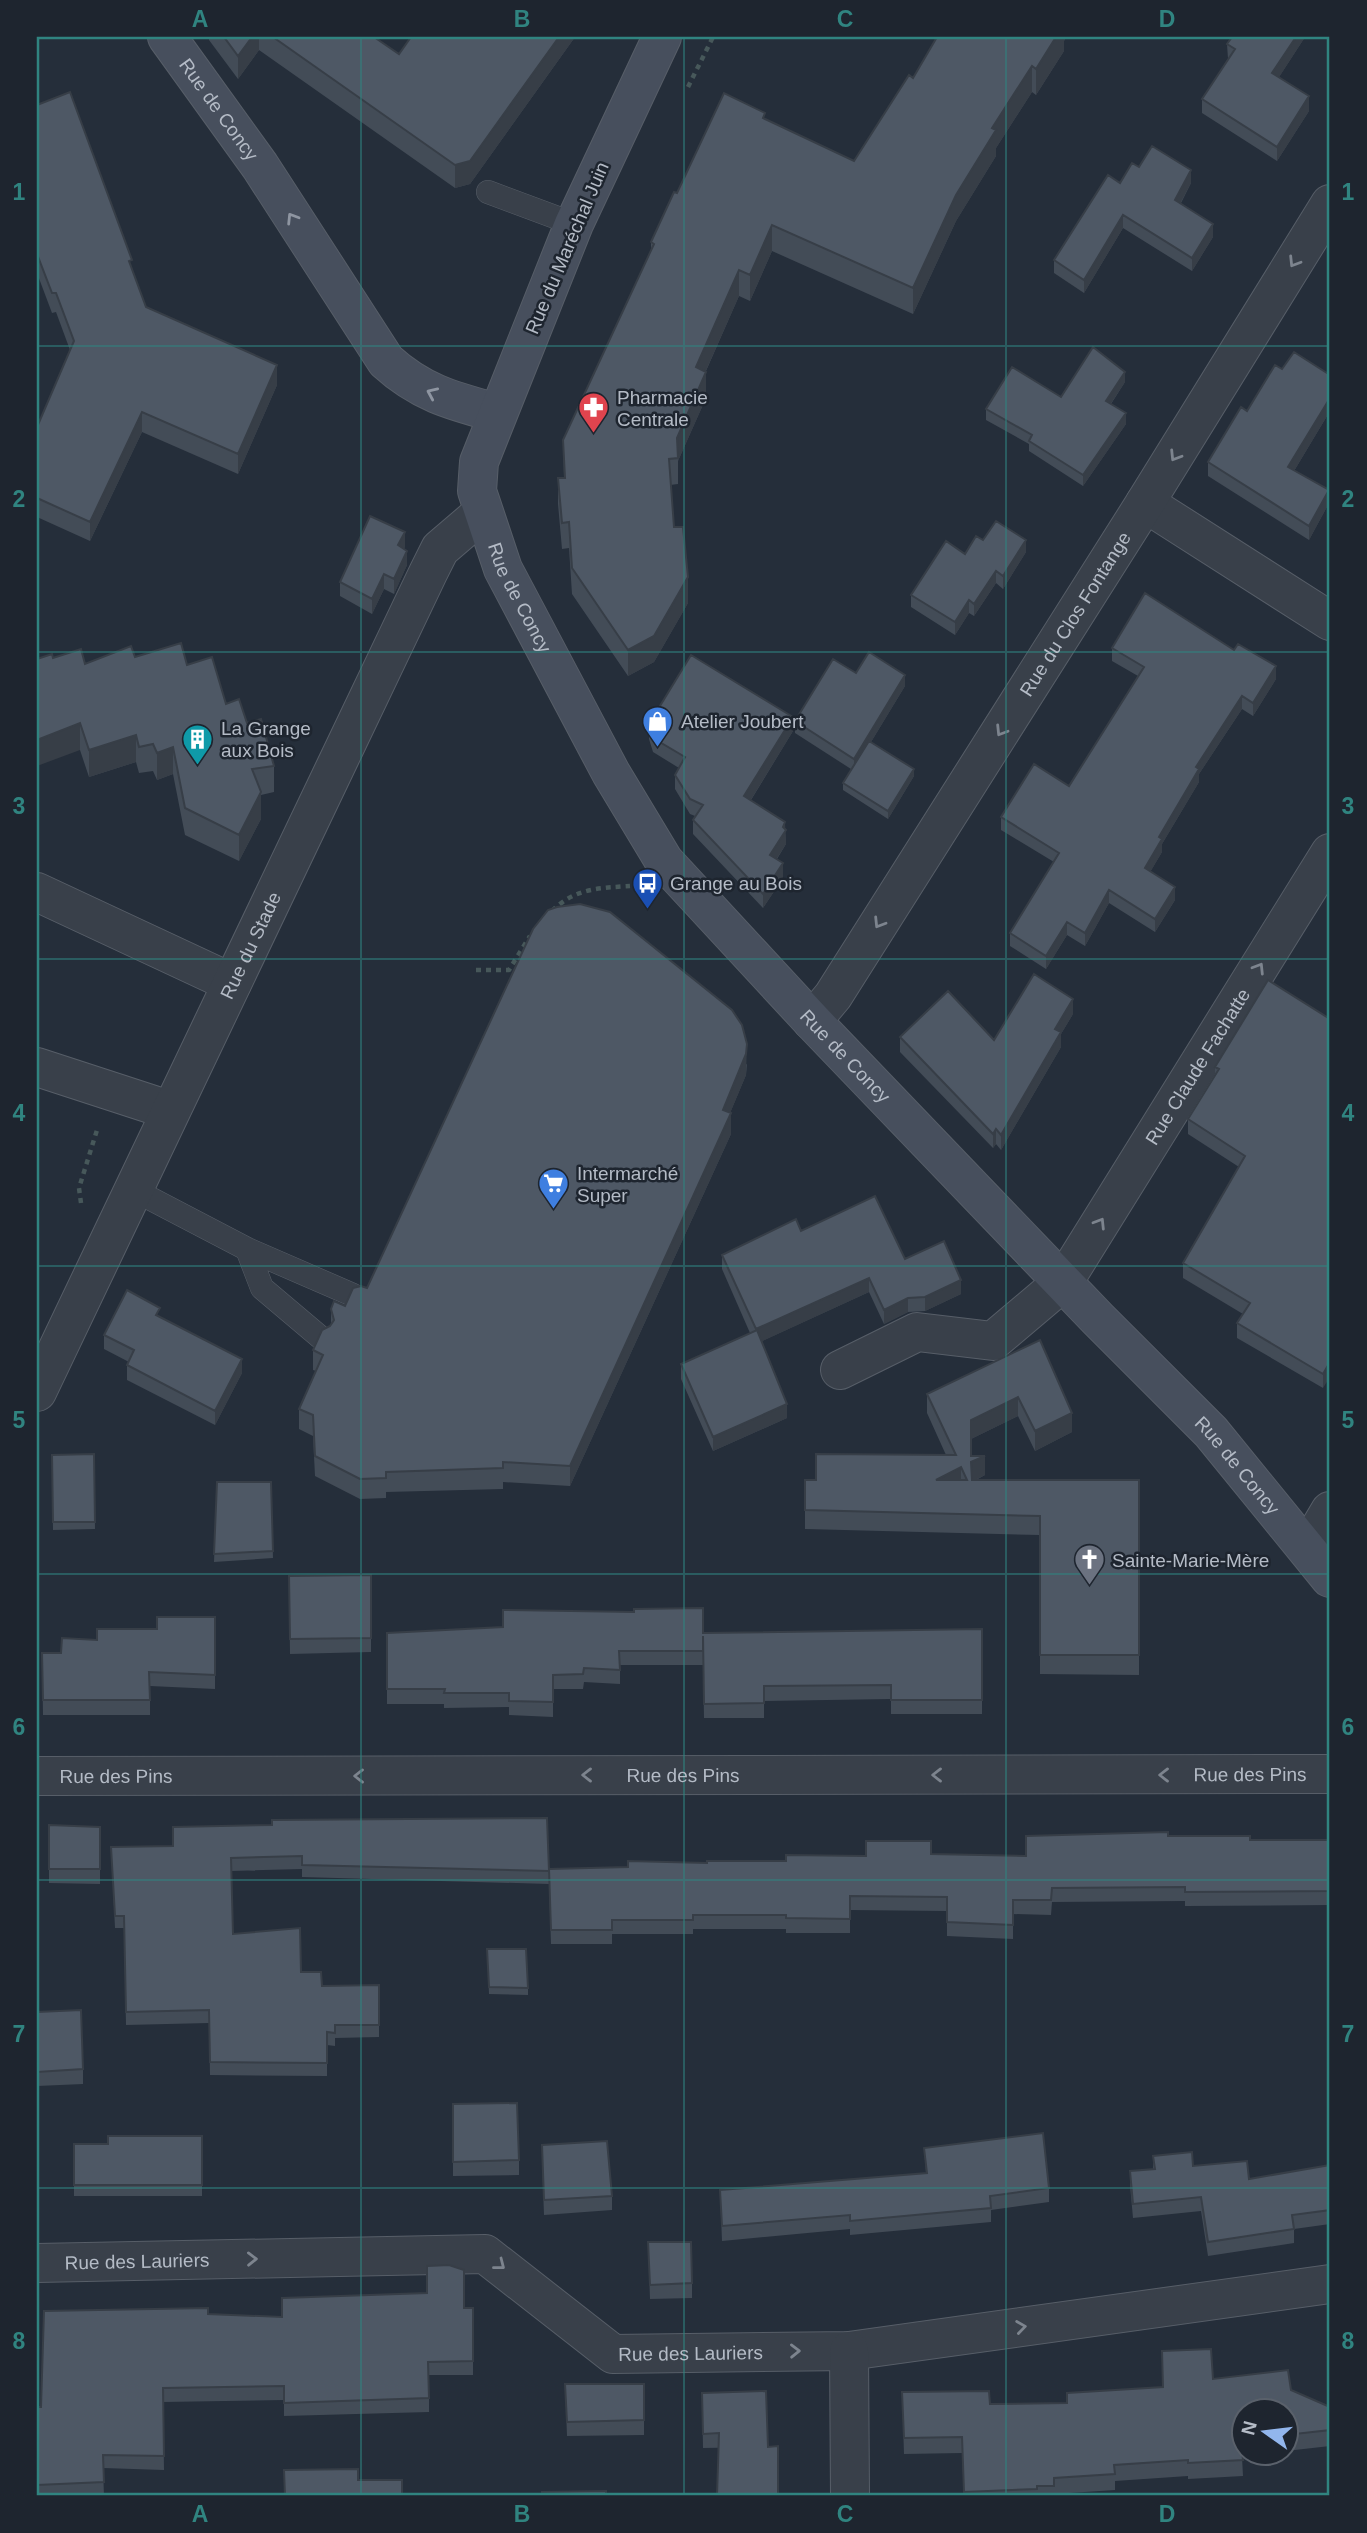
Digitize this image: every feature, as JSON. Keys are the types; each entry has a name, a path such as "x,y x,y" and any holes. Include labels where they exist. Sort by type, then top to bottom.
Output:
{"street":[{"name":"Rue de Concy","path":"167,37 260,166 386,361 409,383 448,400 497,413"},
{"name":"Rue du Maréchal Juin","path":"479,462 574,224 662,37"},
{"name":"Rue du Clos Fontange","path":"812,1021 832,996 1146,503 1330,204"},
{"name":"Rue de Concy","path":"479,462 477,491 482,513 503,569 611,773 664,861 812,1021 1211,1432 1319,1563"},
{"path":"1146,503 1330,621"},
{"name":"Rue du Stade","path":"37,1392 134,1190 169,1110 440,549 482,513"},
{"name":"Rue Claude Fachatte","path":"840,1370 918,1332 993,1341 1064,1281 1330,853"},
{"path":"37,892 232,983"},
{"path":"37,1068 169,1110"},
{"path":"1319,1563 1330,1511"},
{"name":"Rue des Pins","path":"37,1776 1330,1774"},
{"name":"Rue des Lauriers","path":"37,2263 485,2254 614,2354 849,2350 1330,2284"},
{"path":"849,2350 850,2496"}],"lane":[{"path":"488,192 574,224"},
{"path":"134,1190 247,1249 354,1295"},
{"path":"247,1249 262,1288 320,1337"}],"path":[{"path":"547,915 567,896 598,888 685,883"},
{"path":"477,970 509,970 538,924"}],"building":[{"path":"224,37 252,37 238,56"},
{"path":"273,37 374,37 399,54 411,37 559,37 470,161 455,165"},
{"path":"937,37 1056,37 1036,69 1032,66 992,128 996,130 956,195 913,288 772,225 750,275 739,270 696,367 706,372 677,438 678,458 669,459 674,527 683,527 688,577 654,636 628,650 572,568 569,522 562,523 558,478 565,478 563,440 654,244 651,242 674,192 677,193 724,93 765,113 763,118 854,161 909,75 913,78"},
{"path":"1232,37 1296,37 1272,73 1309,96 1277,147 1202,99 1235,49 1227,44"},
{"path":"70,92 132,260 129,261 146,307 277,365 238,454 142,412 90,522 37,498 37,427 74,341 56,293 52,293 37,254 37,105"},
{"path":"1152,146 1191,170 1175,200 1213,224 1192,258 1123,215 1084,280 1054,260 1108,175 1120,183 1132,163 1139,167"},
{"path":"1093,347 1125,372 1106,401 1126,413 1083,475 1029,441 1032,435 986,409 1012,367 1061,397"},
{"path":"1294,352 1330,375 1330,398 1288,467 1329,490 1309,526 1208,462 1241,407 1247,411 1275,365 1282,369"},
{"path":"370,516 405,532 398,545 407,551 394,579 384,574 372,599 340,582"},
{"path":"996,521 1026,540 1003,576 996,571 974,604 969,600 955,622 911,595 946,541 965,554 976,536 983,540"},
{"path":"1145,593 1234,650 1238,644 1276,666 1253,703 1242,696 1196,767 1199,769 1159,837 1162,839 1145,868 1175,887 1155,919 1109,890 1085,933 1067,922 1046,956 1010,933 1059,853 1001,817 1034,764 1069,786 1144,667 1112,648"},
{"name":"La Grange aux Bois","path":"181,643 187,665 212,657 226,704 239,699 247,723 261,719 274,766 252,769 261,792 239,835 185,808 173,747 157,753 153,744 139,747 136,735 89,750 80,723 37,740 37,659 52,654 53,658 81,649 85,664 131,646 135,657"},
{"path":"869,652 905,675 854,759 795,721 833,659 856,673"},
{"path":"691,655 793,717 744,796 785,822 783,827 786,830 770,855 783,863 763,894 693,820 703,805 690,799 675,775 685,757 653,738 649,724"},
{"path":"869,741 914,769 888,811 843,783"},
{"name":"Intermarché Super","path":"580,904 610,912 732,1010 742,1025 747,1044 746,1054 723,1110 731,1113 570,1466 503,1462 503,1468 386,1472 386,1478 360,1479 315,1456 313,1415 299,1409 323,1355 313,1350 322,1330 334,1320 331,1309 334,1301 345,1306 353,1288 367,1288 533,929 548,910"},
{"path":"1034,974 1073,999 1055,1029 1061,1032 1001,1135 996,1129 993,1134 900,1037 948,991 994,1040"},
{"path":"1268,980 1330,1019 1330,1362 1323,1374 1237,1323 1250,1303 1183,1263 1245,1156 1188,1119 1219,1069 1215,1067"},
{"path":"875,1196 905,1259 944,1241 961,1280 925,1297 908,1298 884,1310 869,1278 756,1329 722,1255 796,1219 801,1231"},
{"path":"127,1290 160,1308 156,1315 242,1359 215,1411 127,1365 134,1350 104,1335"},
{"path":"757,1330 787,1404 713,1437 681,1364"},
{"path":"1040,1340 1072,1413 1035,1431 1018,1397 971,1420 971,1456 985,1456 971,1462 972,1480 1139,1480 1139,1655 1040,1655 1040,1516 805,1510 805,1480 816,1480 816,1454 956,1455 927,1394","holes":["961,1467 967,1480 936,1480"]},
{"path":"94,1454 95,1522 53,1522 52,1455"},
{"path":"217,1482 271,1482 273,1551 214,1554"},
{"path":"371,1575 371,1638 290,1639 289,1576"},
{"path":"703,1608 703,1633 982,1629 982,1700 891,1700 891,1685 764,1686 764,1703 704,1704 703,1636 703,1651 619,1651 620,1670 584,1668 583,1674 553,1675 553,1702 509,1701 509,1693 444,1693 445,1689 387,1689 387,1633 503,1627 503,1610 634,1612 634,1609"},
{"path":"157,1617 215,1617 215,1675 149,1672 150,1700 43,1700 42,1653 61,1653 62,1638 97,1640 97,1629 157,1629"},
{"path":"547,1818 549,1871 302,1865 302,1856 231,1858 233,1934 300,1928 301,1972 321,1972 322,1986 379,1985 379,2025 335,2025 335,2033 327,2032 327,2063 210,2062 209,2010 126,2012 124,1916 115,1916 111,1847 173,1846 173,1827 272,1825 272,1820"},
{"path":"49,1825 100,1827 100,1869 49,1869"},
{"path":"1168,1832 1168,1836 1330,1840 1330,1891 1185,1892 1185,1887 1052,1888 1051,1900 1013,1900 1013,1925 947,1922 947,1897 850,1896 850,1919 786,1918 786,1915 693,1915 693,1920 612,1920 612,1930 551,1930 549,1869 628,1867 628,1861 707,1863 786,1861 786,1855 866,1856 866,1841 931,1841 931,1854 1026,1856 1026,1836"},
{"path":"487,1949 526,1949 528,1988 489,1987"},
{"path":"81,2010 83,2069 37,2072 37,2012"},
{"path":"517,2103 519,2160 453,2162 453,2104"},
{"path":"1043,2133 1049,2188 990,2196 991,2208 850,2221 850,2215 722,2226 720,2190 927,2173 924,2148"},
{"path":"108,2136 202,2136 202,2185 74,2185 74,2144 108,2144"},
{"path":"607,2141 612,2196 544,2200 542,2145"},
{"path":"1192,2152 1193,2166 1247,2161 1249,2179 1330,2165 1330,2210 1292,2215 1294,2229 1208,2242 1201,2197 1133,2204 1130,2171 1155,2169 1153,2156"},
{"path":"648,2242 691,2242 692,2283 650,2285"},
{"path":"449,2265 464,2270 464,2308 473,2308 473,2361 428,2362 429,2398 284,2403 284,2386 163,2388 164,2456 103,2455 104,2482 37,2485 37,2407 41,2407 44,2311 208,2308 208,2314 282,2317 282,2298 427,2293 427,2266"},
{"path":"1211,2349 1213,2379 1288,2370 1291,2390 1330,2407 1330,2430 1300,2433 1300,2396 1230,2396 1230,2461 1188,2463 1188,2460 1114,2465 1115,2474 1054,2478 1054,2486 964,2492 962,2437 904,2438 902,2392 989,2391 990,2404 1067,2403 1067,2393 1163,2387 1162,2351"},
{"path":"565,2384 644,2384 644,2420 567,2422"},
{"path":"766,2391 768,2447 778,2446 778,2496 717,2496 719,2433 703,2434 702,2393"},
{"path":"358,2469 358,2480 402,2480 402,2496 285,2496 284,2470"},
{"path":"606,2491 606,2496 542,2496 542,2492"}],"place":[{"name":"Pharmacie Centrale","path":"594,435"},
{"name":"Atelier Joubert","path":"658,748"},
{"name":"La Grange aux Bois","path":"198,766"},
{"name":"Grange au Bois","path":"647,910"},
{"name":"Intermarché Super","path":"554,1211"},
{"name":"Sainte-Marie-Mère","path":"1089,1587"}]}
